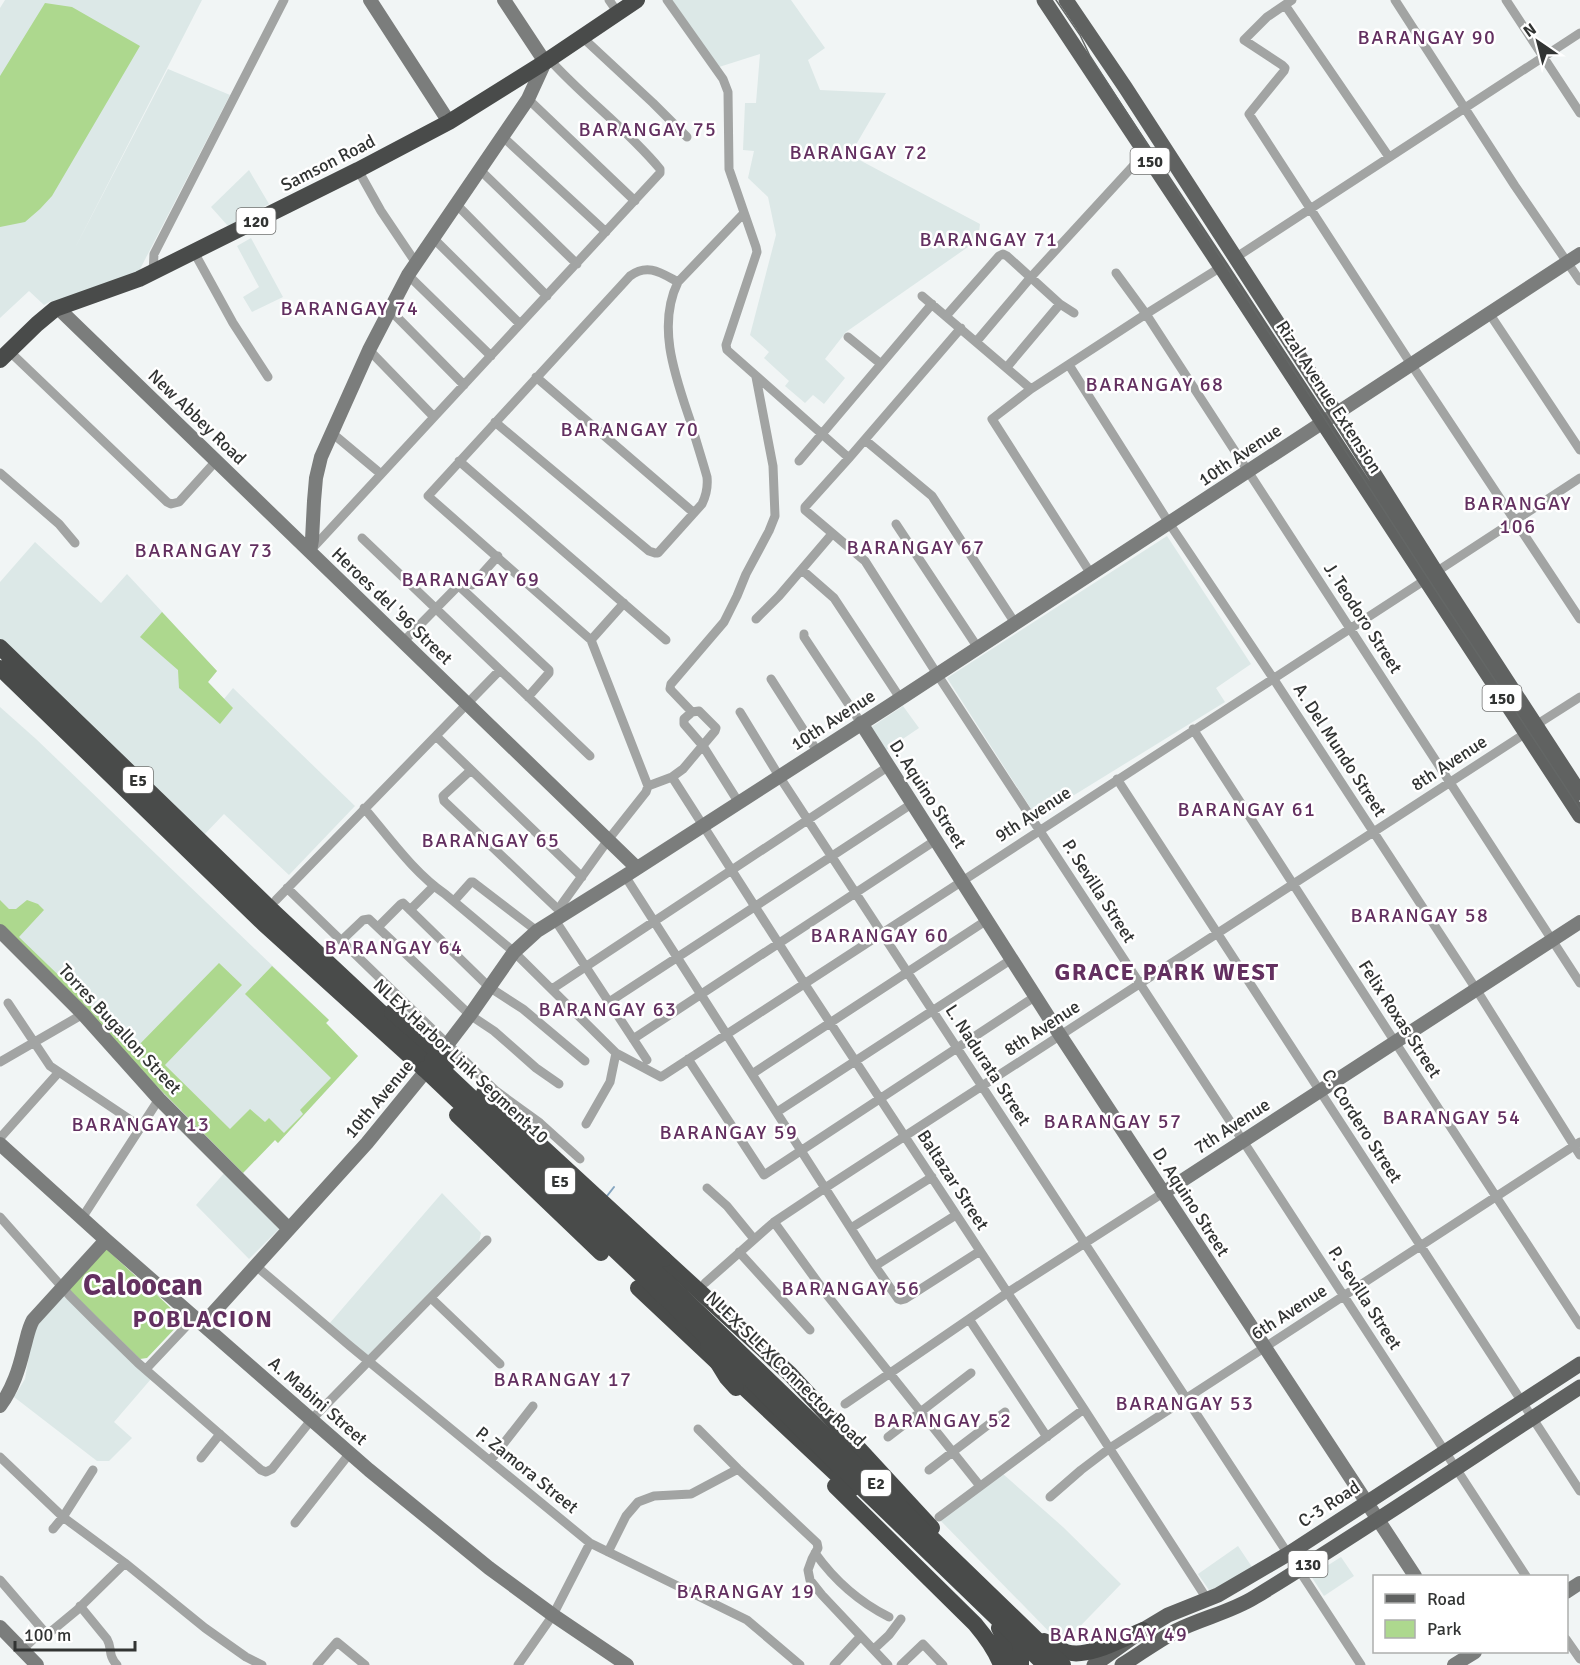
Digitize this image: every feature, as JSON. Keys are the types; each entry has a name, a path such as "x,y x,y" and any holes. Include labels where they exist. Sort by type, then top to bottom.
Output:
{"highway":[{"name":"Samson Road","path":"4,355 48,314 153,273 449,122 582,37 614,6 636,0"},
{"name":"NLEX Harbor Link Segment 10","path":"0,647 272,912 424,1069 684,1306"},
{"name":"NLEX Harbor Link Segment 10","path":"0,668 272,912"},
{"path":"272,912 336,962 465,1077 790,1374 948,1546 1069,1665"},
{"path":"272,912 325,986 484,1142 1037,1665"},
{"path":"684,1306 727,1378 975,1624 997,1653 1001,1665"},
{"path":"684,1306 725,1335 817,1411 996,1587 1012,1616 1021,1650 1021,1665"},
{"name":"NLEX-SLEX Connector Road","path":"684,1306 1045,1665"},
{"name":"NLEX-SLEX Connector Road","path":"684,1306 1063,1665"},
{"path":"931,1563 948,1546"},
{"path":"999,1628 1006,1642 1012,1665"},
{"path":"1044,1641 1065,1652 1078,1654 1102,1648 1143,1630"}],"main road":[{"name":"Rizal Avenue Extension","path":"1044,0 1322,422 1431,576 1531,729 1580,816"},
{"name":"Rizal Avenue Extension","path":"1066,0 1336,413 1431,576"},
{"name":"Rizal Avenue Extension","path":"1531,729 1580,793"},
{"name":"C-3 Road","path":"1094,1665 1113,1660 1143,1630 1168,1615 1231,1588 1288,1554 1580,1364"},
{"name":"130","path":"1122,1665 1176,1631 1217,1616 1253,1599 1580,1387"},
{"path":"1140,1665 1154,1645"}],"street":[{"path":"153,273 154,255 284,0"},
{"path":"370,0 449,122"},
{"path":"310,551 661,171 644,151 547,61 504,0"},
{"path":"667,0 717,70 728,92 728,163 757,252 726,345 727,350 849,458 960,328"},
{"path":"1395,0 1515,186 1580,281"},
{"path":"1506,0 1580,113"},
{"path":"1389,157 1289,3 1267,17 1244,40 1285,68 1249,114 1580,619"},
{"path":"1235,258 1580,33"},
{"path":"582,37 653,102 687,137"},
{"name":"Heroes del '96 Street","path":"547,61 528,99 412,269 369,350 321,457 316,478 310,551 638,868"},
{"path":"528,99 635,201"},
{"path":"502,136 606,232"},
{"path":"976,342 1031,277 1145,153"},
{"path":"479,169 577,264"},
{"path":"358,170 412,269 491,356"},
{"path":"456,204 547,296"},
{"path":"495,422 649,551 658,553 694,513 706,496 708,487 671,356 669,327 672,295 678,282 744,213"},
{"path":"433,238 520,324"},
{"path":"194,252 233,323 268,377"},
{"path":"946,316 1003,254 1074,314"},
{"name":"10th Avenue","path":"199,1321 256,1266 367,1143 447,1045 514,952 537,931 978,648 1580,254"},
{"path":"1091,574 992,419 1031,389 1221,267"},
{"path":"559,915 562,904 646,792 648,786 588,637 428,496 630,276 637,271 655,270 678,282"},
{"name":"J. Teodoro Street","path":"1116,273 1146,314 1249,471 1580,983"},
{"path":"922,296 1031,389"},
{"path":"799,461 932,304"},
{"path":"1007,367 1060,304"},
{"name":"New Abbey Road","path":"58,309 310,551"},
{"path":"389,309 464,385"},
{"path":"1489,313 1580,450"},
{"path":"848,337 881,364"},
{"path":"369,350 434,417"},
{"path":"4,355 171,504 179,502 216,460"},
{"name":"A. Del Mundo Street","path":"1069,365 1168,523 1273,678 1577,1144 1580,1155"},
{"path":"692,712 670,689 671,684 724,622 775,516 773,466 756,376"},
{"path":"536,377 694,513"},
{"path":"332,433 381,474"},
{"path":"865,440 932,496 1015,623"},
{"name":"P. Sevilla Street","path":"849,458 805,510 865,561 1525,1575"},
{"path":"459,461 666,640"},
{"path":"0,473 58,524 75,543"},
{"name":"9th Avenue","path":"616,1053 661,1077 1580,478"},
{"path":"896,524 978,648"},
{"path":"756,619 832,534"},
{"path":"362,538 590,756"},
{"path":"472,585 498,556"},
{"path":"802,570 834,598 900,698"},
{"path":"403,642 459,587 549,670 549,673 528,697"},
{"path":"588,637 624,603"},
{"name":"D. Aquino Street","path":"804,634 1060,1035 1414,1575"},
{"path":"272,912 287,888 500,670"},
{"path":"771,679 817,751"},
{"name":"8th Avenue","path":"705,1283 774,1222 1580,698"},
{"path":"648,786 672,777 683,768 703,746 716,728 699,711 692,712 684,719 684,724 703,746 739,803"},
{"name":"L. Nadurata Street","path":"740,712 779,776 1288,1554"},
{"name":"Felix Roxas Street","path":"1193,729 1580,1325"},
{"path":"436,736 582,876"},
{"path":"552,989 889,766"},
{"path":"471,770 443,796 444,801 559,915 586,966 647,1060"},
{"name":"Baltazar Street","path":"672,777 1207,1599"},
{"name":"C. Cordero Street","path":"1117,779 1580,1491"},
{"path":"609,1002 913,804"},
{"path":"364,808 410,862 434,886 514,952 616,1053 610,1083 586,1124"},
{"path":"633,1039 936,840"},
{"path":"625,876 896,1297 901,1300 980,1251"},
{"path":"454,901 473,882 537,931"},
{"path":"410,910 434,886"},
{"path":"287,888 496,1091 540,1123 580,1159"},
{"path":"378,927 402,903 489,987 523,1009 585,1061"},
{"path":"342,940 366,919 369,919 470,1015 494,1031 536,1068 559,1084"},
{"path":"752,1074 987,920"},
{"name":"7th Avenue","path":"845,1404 1084,1243 1580,922"},
{"name":"Torres Bugallon Street","path":"0,931 83,1014 159,1099 289,1229"},
{"path":"777,1112 1012,959"},
{"path":"688,1059 762,1174 765,1174 1036,996"},
{"path":"8,1003 50,1066 141,1127"},
{"path":"0,1062 83,1014"},
{"path":"0,1138 59,1072"},
{"path":"82,1218 159,1099"},
{"name":"A. Mabini Street","path":"0,1144 106,1240 463,1548 553,1615 627,1665"},
{"name":"6th Avenue","path":"1050,1497 1110,1448 1577,1144"},
{"path":"851,1228 932,1177"},
{"path":"707,1188 727,1206 754,1239"},
{"path":"875,1266 956,1215"},
{"path":"1,1219 93,1319 146,1369 266,1472 272,1469 312,1419 487,1240"},
{"path":"774,1222 827,1295 980,1486"},
{"path":"0,1406 16,1377 28,1329 33,1320 106,1240"},
{"path":"739,1252 810,1330"},
{"name":"P. Zamora Street","path":"256,1266 590,1543 747,1620 800,1665"},
{"path":"431,1298 500,1364"},
{"path":"969,1319 1047,1437"},
{"path":"146,1369 199,1321"},
{"path":"888,1437 971,1373"},
{"path":"490,1461 532,1406"},
{"path":"939,1517 1084,1409"},
{"path":"929,1470 1005,1412"},
{"path":"699,1429 817,1543 817,1551 808,1570 810,1580 888,1665"},
{"path":"201,1458 220,1434"},
{"path":"295,1523 351,1453"},
{"path":"0,1457 63,1517 125,1563 205,1628 246,1657 262,1665"},
{"path":"608,1552 626,1516 638,1502 654,1496 691,1494 738,1469"},
{"path":"53,1529 93,1470"},
{"path":"518,1665 553,1615 590,1543"},
{"path":"817,1551 837,1580 854,1596 889,1617"},
{"path":"0,1580 48,1634 125,1563"},
{"path":"1299,1570 1361,1665"},
{"path":"80,1606 107,1639 110,1655 117,1665"},
{"path":"874,1649 901,1619"},
{"path":"0,1627 25,1647 37,1665"},
{"path":"25,1647 44,1630"},
{"path":"834,1665 860,1636"},
{"path":"317,1665 337,1642 365,1665"},
{"path":"1568,1642 1580,1659"},
{"path":"901,1665 923,1644 943,1665"},
{"path":"1454,1665 1470,1656"}],"shaded area":[{"path":"5,0 202,0 74,250 168,69 230,95 137,275 44,305 29,291 0,318 0,8"},
{"path":"672,0 791,0 825,48 808,60 820,90 886,93 850,155 980,224 978,240 846,332 825,359 845,378 824,404 813,395 805,403 785,386 789,381 764,358 769,352 750,335 776,235 768,197 748,178 754,151 743,150 745,103 756,103 760,54 719,67"},
{"path":"249,170 269,204 228,226 211,207"},
{"path":"251,238 283,297 252,312 243,297 259,287 237,246"},
{"path":"1167,536 1251,664 1216,688 1225,702 1037,818 947,678"},
{"path":"35,542 101,603 127,574 217,671 208,682 224,699 233,688 355,806 289,875 224,814 202,837 0,644 0,582"},
{"path":"903,706 919,728 885,751 870,728"},
{"path":"0,707 329,1020 326,1023 358,1056 278,1143 275,1140 243,1173 0,928"},
{"path":"226,1171 281,1227 249,1259 196,1205"},
{"path":"442,1193 481,1233 478,1246 368,1356 329,1324"},
{"path":"63,1295 151,1379 114,1422 132,1438 109,1461 97,1461 14,1397 25,1379 34,1325"},
{"path":"1002,1473 1063,1527 1121,1584 1062,1645 940,1520"},
{"path":"1238,1546 1252,1567 1216,1590 1209,1590 1198,1574"},
{"path":"1341,1557 1354,1576 1324,1596 1311,1576"}],"green space":[{"path":"45,3 72,7 140,46 52,196 25,222 0,227 0,76"},
{"path":"162,612 217,671 208,682 233,708 220,724 179,688 178,670 140,637"},
{"path":"0,900 9,909 16,909 27,900 38,904 44,910 19,937 135,1049 219,963 242,985 165,1065 230,1129 250,1109 265,1122 269,1118 284,1133 303,1114 300,1110 331,1078 245,994 272,966 329,1020 326,1023 358,1056 278,1143 275,1140 243,1173 0,928"},
{"path":"104,1247 151,1293 153,1291 183,1320 147,1358 140,1359 66,1287"}],"waterway":[{"path":"607,1196 614,1187"}],"tram line":[{"path":"1056,0 1442,600 1580,809"}],"district":[{"name":"BARANGAY 90","path":"1427,37"},
{"name":"BARANGAY 75","path":"648,129"},
{"name":"BARANGAY 72","path":"859,152"},
{"name":"BARANGAY 71","path":"989,239"},
{"name":"BARANGAY 74","path":"350,308"},
{"name":"BARANGAY 68","path":"1155,384"},
{"name":"BARANGAY 70","path":"630,429"},
{"name":"BARANGAY 106","path":"1518,514"},
{"name":"BARANGAY 67","path":"916,547"},
{"name":"BARANGAY 73","path":"204,550"},
{"name":"BARANGAY 69","path":"471,579"},
{"name":"BARANGAY 61","path":"1247,809"},
{"name":"BARANGAY 65","path":"491,840"},
{"name":"BARANGAY 58","path":"1420,915"},
{"name":"BARANGAY 60","path":"880,935"},
{"name":"BARANGAY 64","path":"394,947"},
{"name":"GRACE PARK WEST","path":"1167,972"},
{"name":"BARANGAY 63","path":"608,1009"},
{"name":"BARANGAY 54","path":"1452,1117"},
{"name":"BARANGAY 57","path":"1113,1121"},
{"name":"BARANGAY 13","path":"141,1124"},
{"name":"BARANGAY 59","path":"729,1132"},
{"name":"Caloocan","path":"143,1285"},
{"name":"BARANGAY 56","path":"851,1288"},
{"name":"POBLACION","path":"203,1319"},
{"name":"BARANGAY 17","path":"563,1379"},
{"name":"BARANGAY 53","path":"1185,1403"},
{"name":"BARANGAY 52","path":"943,1420"},
{"name":"BARANGAY 19","path":"746,1591"},
{"name":"BARANGAY 49","path":"1119,1634"}]}
